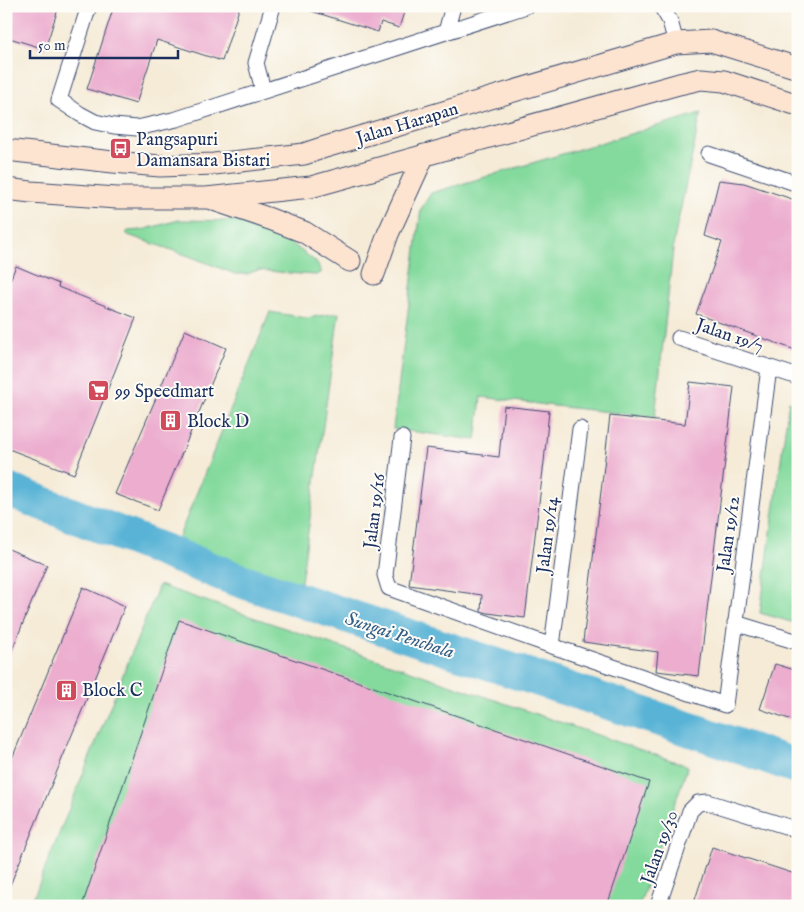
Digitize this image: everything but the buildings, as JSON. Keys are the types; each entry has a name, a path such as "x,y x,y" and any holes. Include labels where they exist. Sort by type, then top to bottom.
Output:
{"main road":[{"name":"Jalan Harapan","path":"6,150 160,166 214,164 304,154 676,43 711,40 798,68"},
{"name":"Jalan Harapan","path":"6,189 117,198 206,198 311,187 701,79 724,81 798,105"},
{"path":"374,274 388,234 424,155"},
{"path":"206,198 304,232 350,262"}],"street":[{"path":"90,6 60,100 94,122 137,128 177,118 526,6"},
{"path":"262,90 256,64 273,6"},
{"path":"446,32 454,6"},
{"path":"661,6 670,21 676,43"},
{"path":"709,154 798,184"},
{"name":"Jalan 19/7","path":"679,338 798,377"},
{"name":"Jalan 19/12","path":"552,646 725,705 769,368"},
{"name":"Jalan 19/14","path":"552,646 580,429"},
{"name":"Jalan 19/16","path":"402,438 385,575 389,588 552,646"},
{"path":"735,623 798,642"},
{"name":"Jalan 19/30","path":"658,906 690,811 698,803 708,802 798,830"}],"green space":[{"path":"701,113 674,240 655,417 481,397 476,440 393,429 421,209 431,193"},
{"path":"179,220 240,221 266,227 315,261 321,273 316,275 258,270 247,274 235,274 126,233"},
{"path":"270,312 306,318 339,313 300,589 176,544"},
{"path":"789,401 798,405 798,624 760,613"},
{"path":"159,585 688,766 639,906 30,906"}],"waterway":[{"name":"Sungai Penchala","path":"6,489 233,578 798,767"}],"place":[{"name":"Pangsapuri Damansara Bistari","path":"120,149"},
{"name":"99 Speedmart","path":"99,391"},
{"name":"Block D","path":"171,421"},
{"name":"Block C","path":"66,690"}]}
